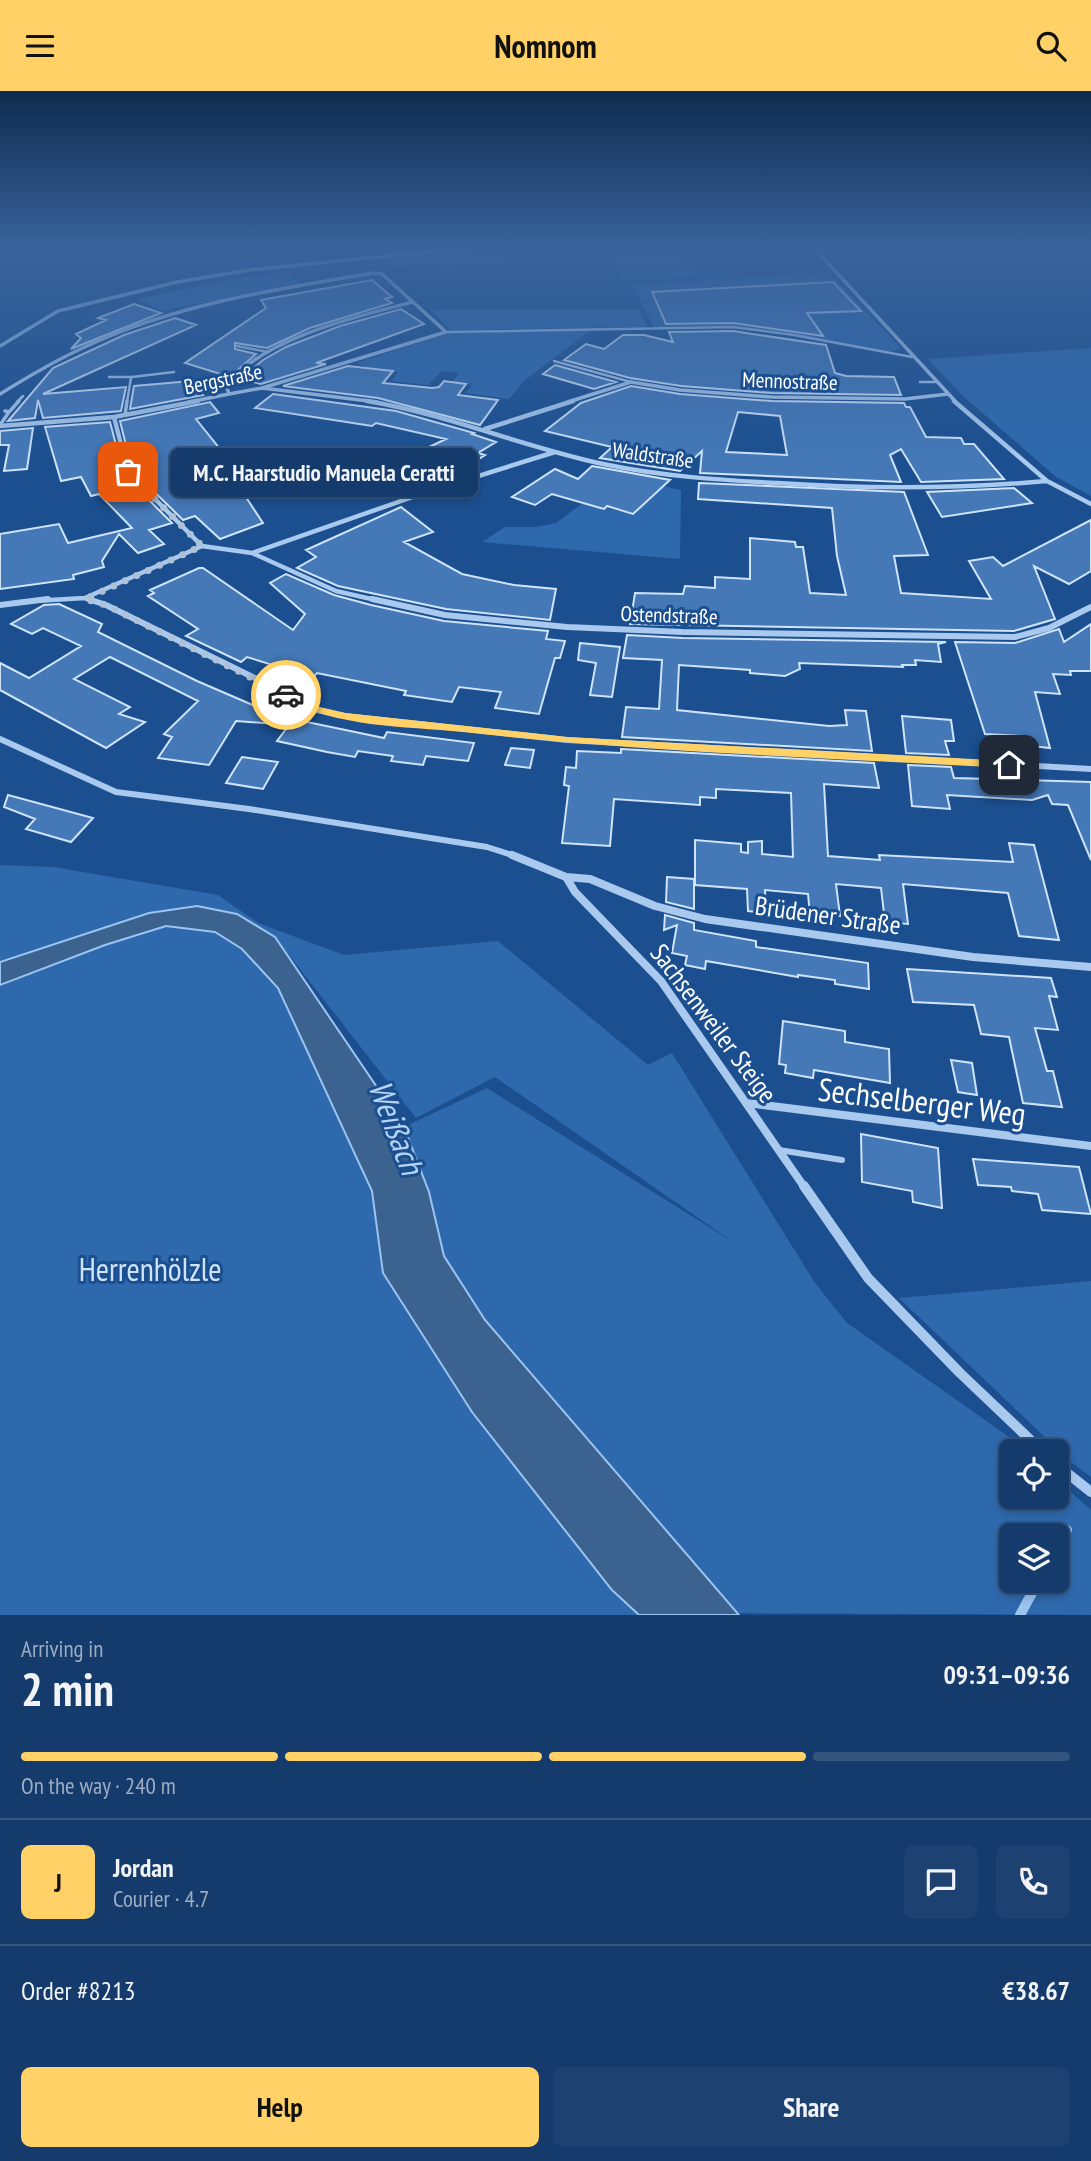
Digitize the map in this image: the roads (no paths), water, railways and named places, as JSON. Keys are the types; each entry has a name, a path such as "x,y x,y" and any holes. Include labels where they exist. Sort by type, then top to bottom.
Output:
{"street":[{"path":"0,394 111,333 150,319"},
{"path":"229,395 227,388 231,380 268,352 286,340 343,319"},
{"path":"432,319 446,332"},
{"path":"878,319 948,394 1047,481 1091,504"},
{"name":"Bergstraße","path":"0,426 114,417 229,395 262,388 446,332"},
{"name":"Mennostraße","path":"484,429 631,382 680,390 772,397 905,399 948,394"},
{"name":"Waldstraße","path":"262,388 373,401 484,429 556,451 664,474 810,486 949,487 1047,481"},
{"path":"114,417 128,472 202,546"},
{"path":"85,599 202,546 252,553 424,493 556,451"},
{"name":"Ostendstraße","path":"252,553 336,591 445,615 567,627 683,632 1015,637 1049,628 1091,607"},
{"path":"0,605 85,599 106,605 257,679 308,708 345,716 567,740 1091,769"},
{"name":"Sachsenweiler Steige","path":"0,739 116,792 301,817 487,847 539,864 566,877 575,892 661,981 868,1278 960,1373 1029,1439"},
{"name":"Brüdener Straße","path":"566,877 590,879 655,906 705,919 973,957 1091,967"},
{"name":"Sechselberger Weg","path":"747,1104 1091,1146"},
{"path":"1069,1475 1091,1492"}],"lane":[{"path":"446,332 733,327 911,355"},
{"path":"237,345 268,352"},
{"name":"Mennostraße","path":"554,361 631,382"},
{"path":"109,377 131,378 140,374 174,372"},
{"path":"125,415 131,378"},
{"path":"20,381 30,383"},
{"path":"920,382 936,382"},
{"path":"0,426 7,411 23,396"},
{"path":"1015,637 1024,640"},
{"path":"779,1150 842,1160"}],"water":[{"name":"Weißach","path":"197,906 237,914 275,937 404,1127 429,1192 444,1256 485,1320 739,1615 639,1615 612,1590 472,1412 383,1273 372,1191 278,988 242,949 215,932 166,926 105,945 0,985 0,962 149,913"}],"waterway":[{"path":"0,346 45,319"},
{"path":"1020,1615 1032,1593"}],"place":[{"name":"M.C. Haarstudio Manuela Ceratti","path":"128,472"}],"park label":[{"name":"Herrenhölzle","path":"150,1269"}]}
